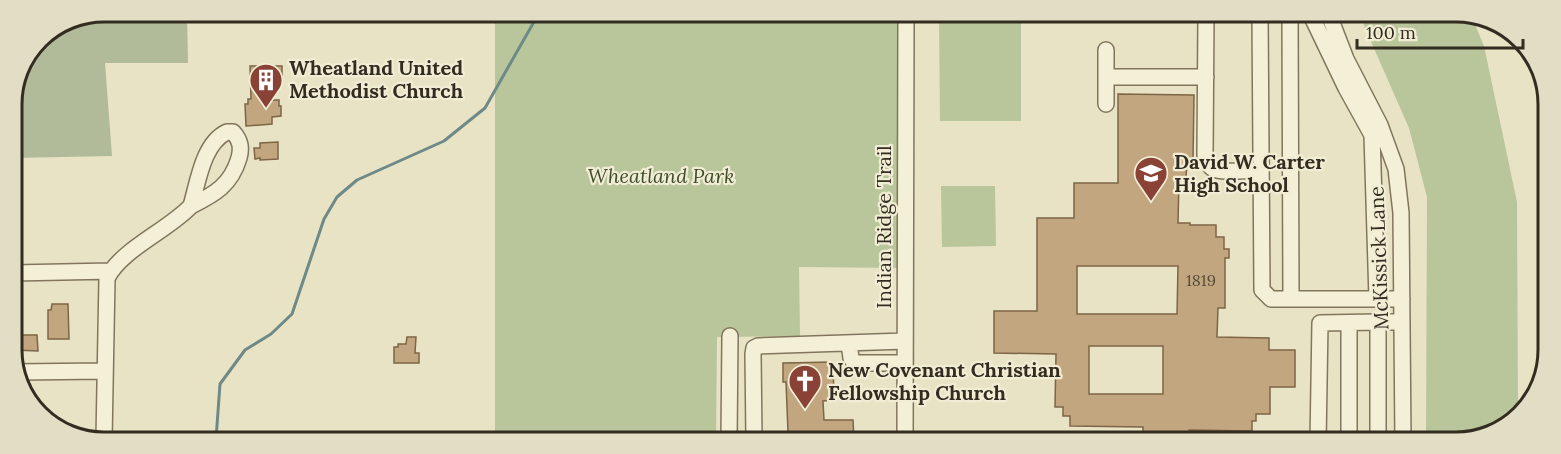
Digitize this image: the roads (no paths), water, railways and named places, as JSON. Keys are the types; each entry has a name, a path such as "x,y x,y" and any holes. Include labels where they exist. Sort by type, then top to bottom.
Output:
{"street":[{"name":"Indian Ridge Trail","path":"905,431 906,22"},
{"path":"1206,22 1207,162 1211,167 1219,170 1260,170"},
{"path":"1260,22 1262,290 1271,299 1402,299"},
{"path":"1290,22 1291,299"},
{"path":"1314,22 1346,88 1372,135 1377,299"},
{"name":"McKissick Lane","path":"1332,22 1346,59 1380,125 1396,169 1401,206 1402,431"},
{"path":"1106,50 1106,104"},
{"path":"1106,77 1206,77"},
{"path":"104,432 106,287 111,271 118,262 170,225 191,206 216,192 233,174 241,146 240,139 233,132 221,135 210,147 191,206"},
{"path":"22,273 111,271"},
{"path":"1378,322 1378,431"},
{"path":"1318,431 1320,323 1402,322"},
{"path":"1349,323 1349,431"},
{"path":"729,432 730,336"},
{"path":"754,432 754,348 758,346 905,341"},
{"path":"849,343 854,363 905,363"},
{"path":"26,372 105,371"}],"waterway":[{"path":"217,432 220,384 245,350 271,334 292,314 324,219 337,197 357,180 444,141 485,108 534,22"}],"place":[{"name":"Wheatland United Methodist Church","path":"266,109"},
{"name":"David W. Carter High School","path":"1151,202"},
{"name":"New Covenant Christian Fellowship Church","path":"805,410"}],"park label":[{"name":"Wheatland Park","path":"661,176"}]}
